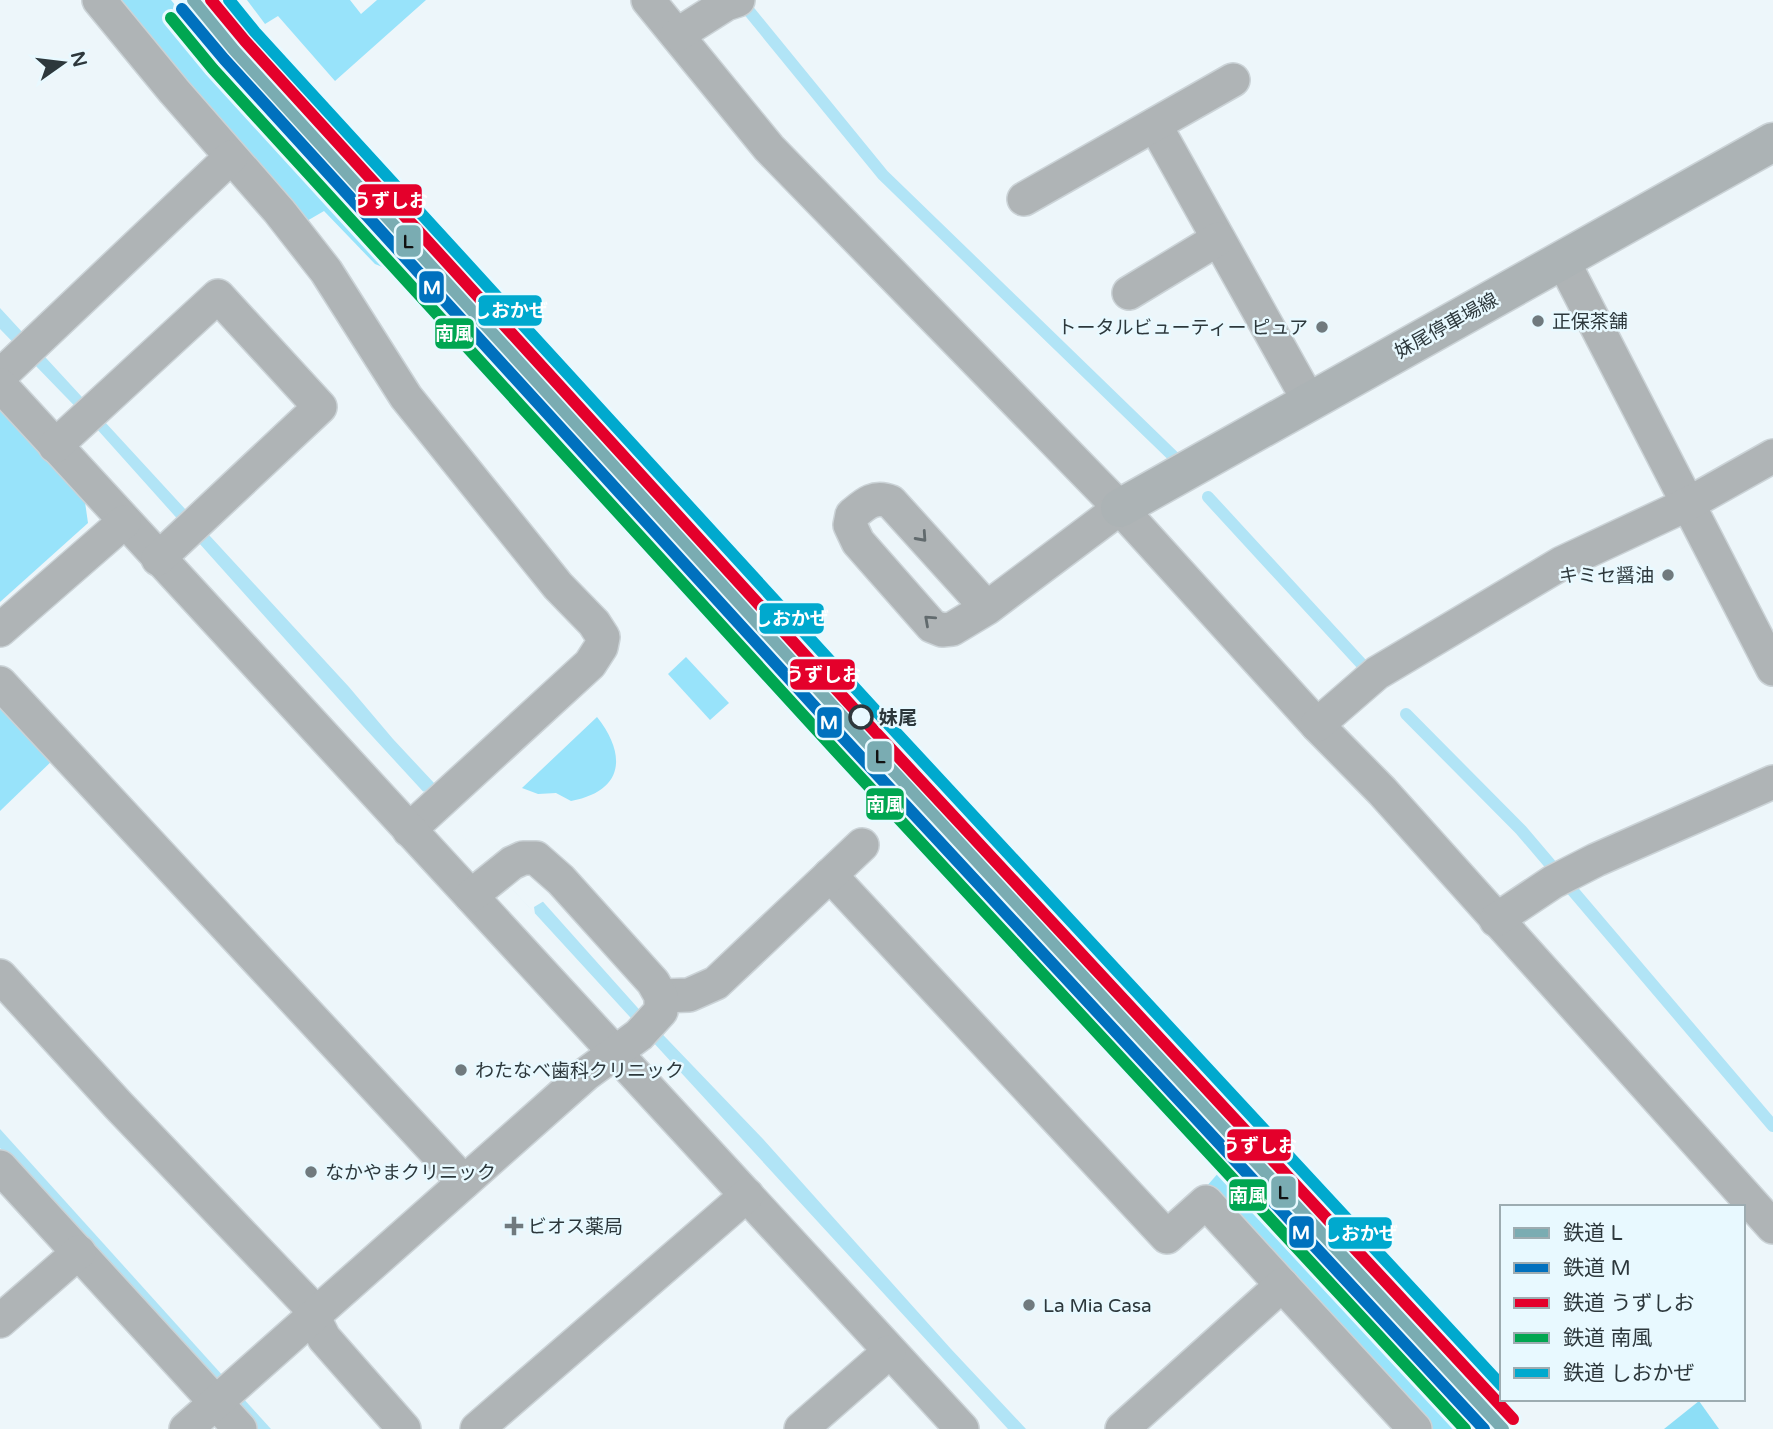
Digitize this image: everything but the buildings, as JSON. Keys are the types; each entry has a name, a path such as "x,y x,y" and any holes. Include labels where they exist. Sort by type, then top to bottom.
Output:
{"main road":[{"name":"妹尾停車場線","path":"1120,508 1773,142"}],"street":[{"path":"99,0 279,211 326,271 406,397 558,586 594,623 603,637 601,647 590,664 409,830"},
{"path":"648,0 769,148 1120,508 1317,725 1382,791 1773,1227"},
{"path":"677,35 726,4 736,1"},
{"path":"1024,200 1233,80"},
{"path":"1155,125 1309,401"},
{"path":"124,522 79,425 15,364 231,157"},
{"path":"1129,293 1219,239"},
{"path":"1563,261 1773,669"},
{"path":"79,425 218,296 320,407 181,537"},
{"path":"1317,725 1377,673 1562,563 1688,504 1773,456"},
{"path":"987,608 1120,508"},
{"path":"124,522 181,537 409,830 962,1429"},
{"path":"0,630 124,522"},
{"path":"0,683 464,1182"},
{"path":"1496,920 1561,878 1773,782"},
{"path":"661,996 689,995 716,983 862,845"},
{"path":"186,1429 586,1074 639,1035 661,1011 661,996 653,982 561,880 536,858 523,858 512,863 471,896"},
{"path":"830,875 1167,1237 1206,1202 1415,1429"},
{"path":"0,976 119,1106 306,1301 324,1338 404,1429"},
{"path":"0,1167 79,1252 224,1395 240,1429"},
{"path":"477,1429 747,1195"},
{"path":"0,1321 79,1252"},
{"path":"1122,1429 1282,1285"},
{"path":"801,1429 889,1352"}],"shaded area":[{"path":"109,0 171,0 230,74 404,253 392,271 375,264 324,211 300,225"},
{"path":"247,0 350,0 361,14 377,0 426,0 335,81 278,16 265,24"},
{"path":"0,308 349,687 645,1016 763,1139 1026,1429 1008,1429 362,725 96,428 0,329"},
{"path":"0,404 84,495 88,523 0,602"},
{"path":"686,657 729,703 710,720 668,674"},
{"path":"0,696 57,756 0,811"},
{"path":"597,717 607,731 616,758 615,770 602,789 571,801 556,793 538,794 522,788"},
{"path":"0,1129 271,1429 254,1429 0,1148"},
{"path":"1220,1171 1442,1404 1455,1391 1487,1429 1432,1429 1206,1187"},
{"path":"1699,1401 1719,1429 1664,1429"}],"pier":[{"path":"441,786 544,901 534,907 535,914 422,792"}],"waterway":[{"path":"740,0 883,175 1174,457"},
{"path":"1208,497 1368,671"},
{"path":"1406,714 1521,830 1773,1126"}],"rail line":[{"name":"L","path":"193,0 234,50 856,731 1503,1429"},
{"name":"うずしお","path":"211,0 245,41 866,722 1513,1419"},
{"name":"しおかぜ","path":"229,0 255,32 877,712 1500,1384"},
{"name":"M","path":"182,9 224,59 846,741 1484,1429"},
{"name":"南風","path":"171,18 213,69 835,750 1465,1429"}],"place":[{"name":"正保茶舗","path":"1538,321"},
{"name":"トータルビューティー ピュア","path":"1322,327"},
{"name":"キミセ醤油","path":"1668,575"},
{"name":"妹尾","path":"861,717"},
{"name":"わたなべ歯科クリニック","path":"461,1070"},
{"name":"なかやまクリニック","path":"311,1172"},
{"name":"ビオス薬局","path":"514,1226"},
{"name":"La Mia Casa","path":"1029,1305"}]}
